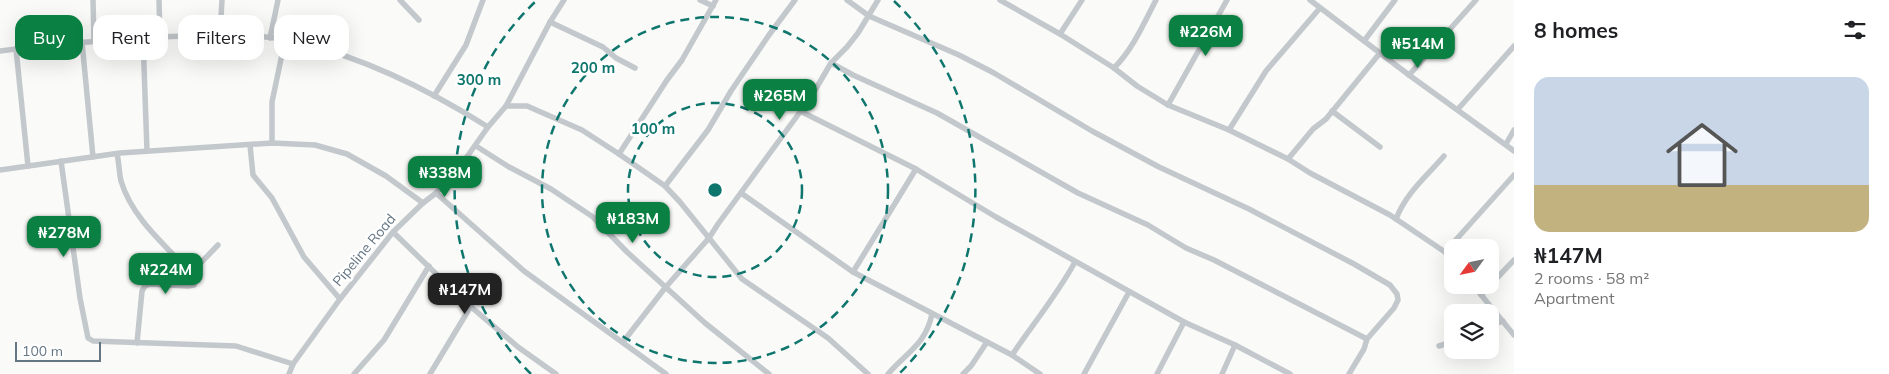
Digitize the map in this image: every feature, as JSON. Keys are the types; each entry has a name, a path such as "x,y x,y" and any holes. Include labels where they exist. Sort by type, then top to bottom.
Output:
{"street":[{"path":"93,0 93,15"},
{"path":"159,0 159,15"},
{"path":"221,15 222,0"},
{"path":"270,38 278,0"},
{"path":"400,0 419,20"},
{"path":"434,96 466,45 483,0"},
{"name":"Pipeline Road","path":"289,374 293,364 340,299 394,232 423,203 436,193 459,168 488,127 506,106 550,22 564,0"},
{"path":"620,154 667,80 682,60 714,3 700,0"},
{"path":"665,186 708,130 731,91 795,0"},
{"path":"847,0 869,16 959,55 994,73 1092,131 1159,167 1249,209 1354,264 1390,286 1397,294 1398,300 1394,308 1367,339 1364,349 1349,374"},
{"path":"623,342 665,288 709,238 811,97 831,63 848,47 878,0"},
{"path":"1060,34 1082,0"},
{"path":"1114,68 1130,48 1156,0"},
{"path":"1168,105 1227,0"},
{"path":"1310,0 1319,4 1409,75 1514,151"},
{"path":"1364,41 1395,0"},
{"path":"1409,75 1476,0"},
{"path":"1004,1 1114,68 1137,86 1168,105 1229,130 1288,159 1396,219 1444,251"},
{"path":"1229,130 1266,71 1319,4"},
{"path":"550,22 603,47 616,58 635,68"},
{"path":"264,38 274,39"},
{"path":"1458,109 1514,46"},
{"path":"0,51 15,49"},
{"path":"83,52 93,157"},
{"path":"1288,159 1313,129 1332,111 1380,53"},
{"path":"349,59 434,96 488,127"},
{"path":"17,60 28,166"},
{"path":"144,60 147,151"},
{"path":"272,143 272,102 281,60"},
{"path":"831,63 937,113 1078,193 1148,225 1186,248 1214,260 1367,339"},
{"path":"506,106 527,106 582,130 665,186 742,279 828,338 868,374"},
{"path":"800,111 916,169 996,217 1184,322 1235,345 1290,374"},
{"path":"1332,111 1380,147"},
{"path":"1506,144 1514,130"},
{"path":"0,170 147,151 272,143 315,145 347,154 386,176 423,203"},
{"path":"250,145 253,175 272,198 304,257 340,299"},
{"path":"476,146 509,167 551,189 593,218 665,288 769,374"},
{"path":"117,154 121,180 130,203 145,224 191,273 196,282 194,285 188,286 150,284 146,286 142,291 137,343"},
{"path":"1396,219 1401,206 1411,191 1444,156"},
{"path":"61,161 80,298 88,338 93,341 236,346 293,364"},
{"path":"853,272 916,169"},
{"path":"1457,239 1514,175"},
{"path":"436,193 524,271 666,374"},
{"path":"741,193 853,272 1012,355 1040,374"},
{"path":"394,232 471,306 518,347 556,374"},
{"path":"191,273 218,245"},
{"path":"1514,260 1482,295 1514,335"},
{"path":"1012,355 1053,298 1075,262"},
{"path":"354,374 384,340 429,266"},
{"path":"1084,374 1129,292"},
{"path":"430,374 471,306"},
{"path":"888,374 923,339 930,325 932,314"},
{"path":"1499,323 1503,321"},
{"path":"1157,374 1184,322"},
{"path":"963,374 971,366 987,342"},
{"path":"1439,346 1444,344"},
{"path":"1222,374 1235,345"}]}
